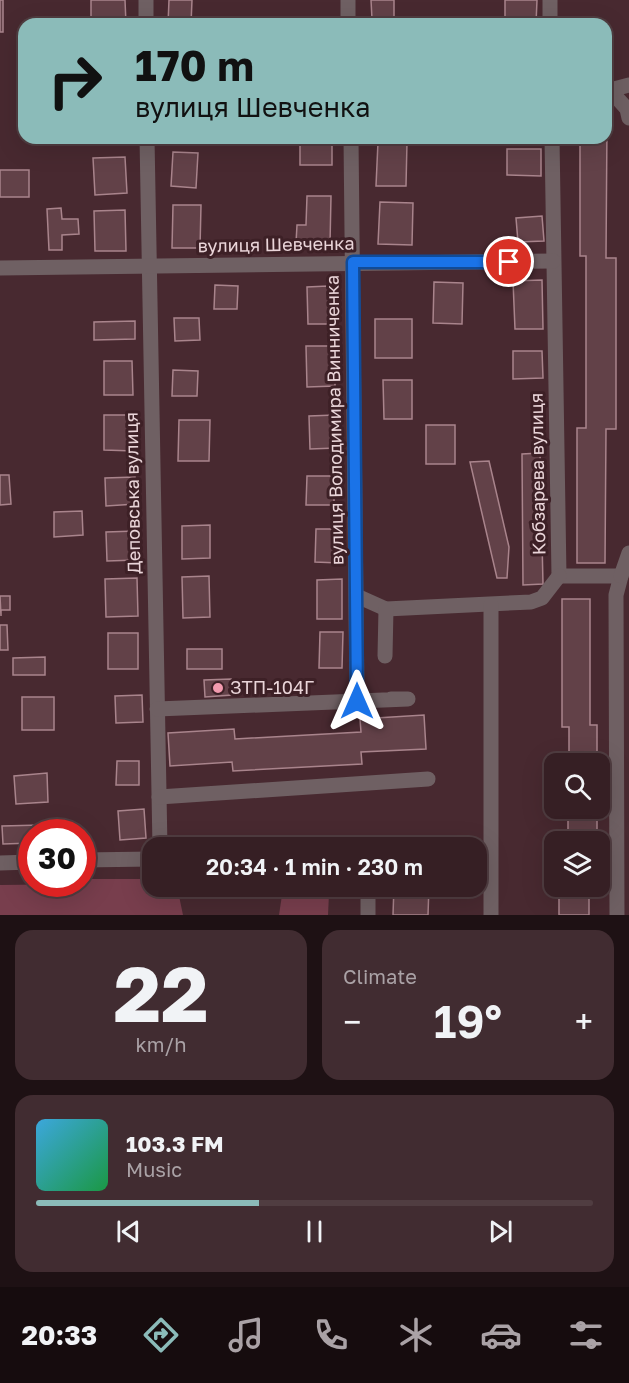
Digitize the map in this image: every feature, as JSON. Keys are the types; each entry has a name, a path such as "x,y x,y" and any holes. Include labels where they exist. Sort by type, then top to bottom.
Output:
{"street":[{"path":"146,0 146,18"},
{"path":"348,0 348,18"},
{"path":"550,0 550,18"},
{"path":"612,89 629,85"},
{"path":"612,94 627,109 629,118"},
{"name":"Деповська вулиця","path":"147,144 160,837"},
{"name":"вулиця Володимира Винниченка","path":"351,144 357,701"},
{"name":"Кобзарева вулиця","path":"552,144 559,576 621,576"},
{"name":"вулиця Шевченка","path":"0,268 554,261"},
{"path":"617,915 623,782 616,595 629,554"},
{"path":"357,596 386,609 490,605 543,598 559,576"},
{"path":"490,605 491,915"},
{"path":"386,609 386,657"},
{"path":"157,709 408,699 391,699"},
{"path":"159,797 428,779"},
{"path":"96,861 142,859"},
{"path":"0,863 18,862"},
{"path":"368,897 368,915"}],"shaded area":[{"path":"96,879 142,879 142,897 179,897 183,915 0,915 0,885 18,885 18,897 96,897"},
{"path":"282,897 329,897 328,915 279,915"}],"building":[{"path":"0,0 3,0 3,32 0,32"},
{"path":"91,0 125,0 126,18 91,18"},
{"path":"169,0 192,0 191,18 168,18"},
{"path":"371,0 394,0 394,18 372,18"},
{"path":"505,0 537,0 536,18 505,18"},
{"path":"300,144 332,144 332,165 300,165"},
{"path":"378,144 407,144 406,186 376,186"},
{"path":"580,144 607,144 606,258 616,258 616,429 606,429 605,563 577,563 577,428 586,428 586,256 580,256"},
{"path":"507,149 541,149 541,176 507,175"},
{"path":"173,152 198,153 196,188 171,186"},
{"path":"125,157 127,193 95,195 93,158"},
{"path":"0,170 29,170 29,197 0,197"},
{"path":"307,196 331,196 330,244 296,243 297,225 306,225"},
{"path":"380,202 413,203 412,245 378,244"},
{"path":"173,205 201,205 200,248 172,248"},
{"path":"61,208 62,219 78,219 79,234 62,235 62,250 49,250 47,209"},
{"path":"125,210 126,251 95,251 94,211"},
{"path":"542,216 544,241 518,242 516,218"},
{"path":"542,280 543,329 515,329 513,281"},
{"path":"434,282 463,283 462,324 433,323"},
{"path":"215,285 238,286 237,309 214,309"},
{"path":"328,286 329,324 308,324 307,287"},
{"path":"174,318 199,318 200,340 175,341"},
{"path":"375,319 412,319 412,358 375,358"},
{"path":"135,321 135,339 94,340 94,322"},
{"path":"306,346 335,346 335,386 307,387"},
{"path":"513,351 542,351 543,378 513,379"},
{"path":"104,361 132,361 133,395 104,395"},
{"path":"173,370 198,371 197,396 172,396"},
{"path":"383,380 412,380 412,419 384,419"},
{"path":"104,415 134,415 134,451 104,450"},
{"path":"335,415 336,448 310,449 309,416"},
{"path":"179,420 210,420 209,461 178,461"},
{"path":"426,425 455,425 455,464 426,464"},
{"path":"540,453 543,584 523,585 522,454"},
{"path":"489,461 509,547 507,578 497,578 470,462"},
{"path":"0,475 9,475 11,504 0,505"},
{"path":"307,476 334,476 334,505 306,505"},
{"path":"135,477 136,504 106,506 105,478"},
{"path":"82,511 83,535 54,537 54,512"},
{"path":"210,525 210,558 182,559 182,526"},
{"path":"316,529 339,529 339,563 315,562"},
{"path":"136,531 137,560 107,561 106,532"},
{"path":"209,576 210,617 183,618 182,577"},
{"path":"137,578 138,616 106,617 105,579"},
{"path":"342,579 342,619 317,619 317,580"},
{"path":"0,596 10,596 10,610 1,610 1,616"},
{"path":"562,599 590,599 590,725 597,725 597,753 569,753 569,727 562,727"},
{"path":"0,625 7,625 8,650 0,650"},
{"path":"320,632 343,632 342,668 319,668"},
{"path":"108,633 138,633 138,669 108,669"},
{"path":"187,649 222,649 222,669 187,669"},
{"path":"45,657 45,675 13,675 13,658"},
{"name":"ЗТП-104Г","path":"231,679 232,695 205,697 204,680"},
{"path":"142,695 143,722 116,723 115,696"},
{"path":"22,697 54,697 54,730 22,730"},
{"path":"424,715 426,749 361,752 362,764 233,771 232,762 170,766 168,733 234,729 235,739 361,732 360,719"},
{"path":"117,761 139,761 139,785 116,785"},
{"path":"47,773 48,802 16,804 14,776"},
{"path":"144,809 146,837 120,840 118,811"},
{"path":"568,819 597,819 597,831 568,831"},
{"path":"2,826 18,826 18,843 3,844"},
{"path":"394,897 429,897 428,915 393,915"},
{"path":"559,897 589,897 589,915 559,915"}],"place":[{"name":"ЗТП-104Г","path":"218,688"}],"route":[{"path":"357,701 353,262 509,262"}]}
